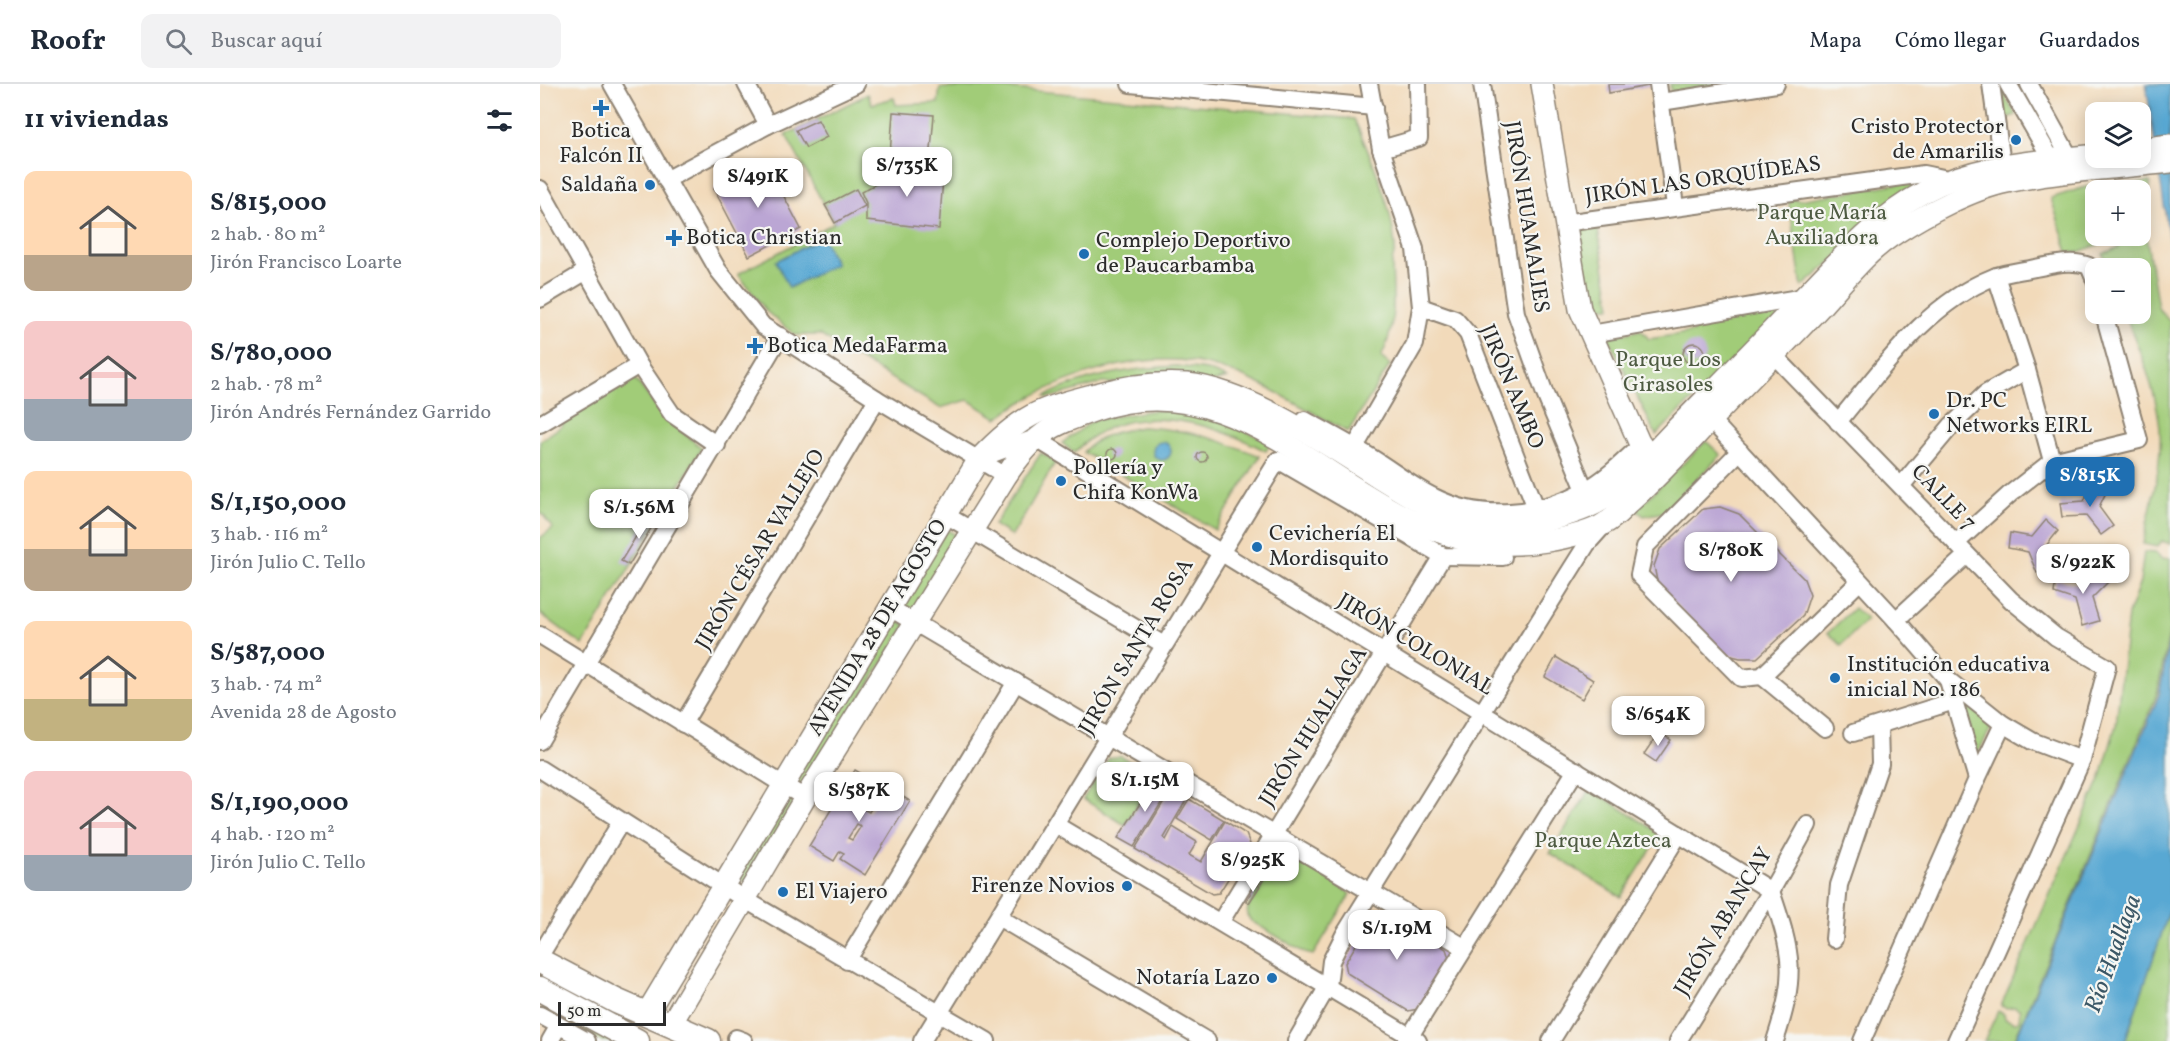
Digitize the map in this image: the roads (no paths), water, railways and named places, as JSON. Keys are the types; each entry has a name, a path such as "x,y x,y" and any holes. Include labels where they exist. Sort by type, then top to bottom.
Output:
{"highway":[{"path":"541,953 658,1030"},
{"path":"540,977 658,1030"},
{"path":"540,988 658,1030 708,1041"}],"main road":[{"path":"1542,84 1580,309 1650,459"},
{"path":"2151,153 2170,146"},
{"path":"1035,438 1054,425 1108,406 1148,400 1187,402 1219,410 1244,420 1280,439 1333,474 1415,521 1466,540 1511,545 1549,541 1604,524 1650,459 1892,236 1935,210 2005,182 2085,159"},
{"path":"2151,159 2170,162"},
{"path":"1650,459 1711,420 1768,349 1804,297 1834,264 1877,224 1924,191 2002,164 2065,166 2085,164"},
{"name":"AVENIDA 28 DE AGOSTO","path":"658,1030 722,886 979,459 1016,423 1050,406 1110,390 1149,384 1189,384 1254,405 1344,455 1423,505 1471,524 1523,525 1566,515 1601,500 1650,459"},
{"name":"AVENIDA 28 DE AGOSTO","path":"658,1030 744,899 1005,476 1035,438"}],"street":[{"path":"612,84 724,279 763,326 877,399 1005,476"},
{"path":"747,84 768,125"},
{"path":"666,180 768,125 856,84"},
{"path":"1130,84 1374,107"},
{"path":"1355,447 1415,344 1421,307 1415,249 1381,149 1369,84"},
{"path":"1381,149 1419,138 1418,84"},
{"name":"JIRÓN HUAMALIES","path":"1482,84 1516,313 1545,394 1585,490"},
{"path":"1658,84 1675,206"},
{"path":"1661,102 1776,84"},
{"path":"1991,84 2002,164"},
{"path":"2008,84 2065,166"},
{"path":"2029,84 2065,166"},
{"name":"JIRÓN LAS ORQUÍDEAS","path":"1564,223 1675,206 1924,174 1954,180"},
{"path":"540,189 585,272 639,364 672,414 717,445"},
{"path":"1838,422 1918,328 1936,311 1996,276 2064,262 2085,265"},
{"path":"540,300 585,272"},
{"path":"1996,276 2027,370 2052,461"},
{"path":"1591,334 1804,297"},
{"name":"JIRÓN AMBO","path":"1421,307 1455,319 1468,334 1536,508"},
{"path":"1896,620 2010,494 2052,461 2139,440 2107,324"},
{"path":"540,741 584,663 717,445 780,336"},
{"name":"CALLE 7","path":"1768,349 2011,600 2056,637 2107,668 2082,760"},
{"path":"540,424 639,364"},
{"path":"1901,486 1952,425 1985,394 2027,370"},
{"path":"1208,389 1236,389 1278,405 1355,447 1435,498 1480,511 1504,513 1555,504 1585,490 1614,471 1650,459"},
{"name":"JIRÓN CÉSAR VALLEJO","path":"683,724 877,399"},
{"path":"1711,420 1896,620 1948,680 2003,724 2032,741 2082,760 1956,1041"},
{"path":"979,459 1035,438"},
{"name":"JIRÓN COLONIAL","path":"1035,438 1771,891"},
{"path":"1740,451 1645,547 1640,575 1741,678 1762,675 1859,582"},
{"name":"JIRÓN SANTA ROSA","path":"922,1041 938,1012 1000,918 1278,460 1443,556"},
{"path":"946,515 1164,645"},
{"path":"1296,1041 1328,986 1336,952 1482,712 1581,554 1604,524"},
{"path":"1443,556 1503,557"},
{"name":"JIRÓN HUALLAGA","path":"1221,921 1386,654 1443,556"},
{"path":"890,608 1464,948"},
{"path":"540,635 805,798"},
{"path":"1762,675 1825,728"},
{"path":"1948,680 1977,779"},
{"path":"847,961 1016,682"},
{"path":"1853,733 1954,700"},
{"path":"1862,1041 2003,724"},
{"path":"1834,939 1839,885 1880,764 1879,726"},
{"path":"540,769 722,886 987,1041"},
{"path":"1056,825 1221,921 1414,1039 1464,948 1576,770"},
{"path":"617,989 541,953 621,822"},
{"name":"JIRÓN ABANCAY","path":"1678,1041 1771,891 1808,825"},
{"path":"1551,1041 1679,834"},
{"path":"1771,891 1788,942 1791,965 1785,1010 1775,1041"},
{"path":"1000,918 1207,1041"},
{"path":"540,1015 554,1034 587,1041"}],"water":[{"path":"2146,84 2170,84 2170,246 2151,118 2151,102 2149,102"},
{"path":"822,237 836,264 789,288 776,261"},
{"path":"1162,442 1168,445 1171,451 1168,457 1162,460 1156,457 1153,451 1156,445"},
{"name":"Río Huallaga","path":"2170,638 2170,909 2125,1041 2015,1041 2159,695"}],"place":[{"name":"Botica Falcón II","path":"601,108"},
{"name":"Cristo Protector de Amarilis","path":"2016,140"},
{"name":"Saldaña","path":"650,185"},
{"name":"Botica Christian","path":"674,238"},
{"name":"Complejo Deportivo de Paucarbamba","path":"1084,254"},
{"name":"Botica MedaFarma","path":"755,346"},
{"name":"Dr. PC Networks EIRL","path":"1934,414"},
{"name":"Pollería y Chifa KonWa","path":"1061,481"},
{"name":"Cevichería El Mordisquito","path":"1257,547"},
{"name":"Institución educativa inicial No. 186","path":"1835,678"},
{"name":"Firenze Novios","path":"1127,886"},
{"name":"El Viajero","path":"783,892"},
{"name":"Notaría Lazo","path":"1272,978"}],"park label":[{"name":"Parque María Auxiliadora","path":"1822,226"},
{"name":"Parque Los Girasoles","path":"1668,372"},
{"name":"Parque Azteca","path":"1603,841"}]}
